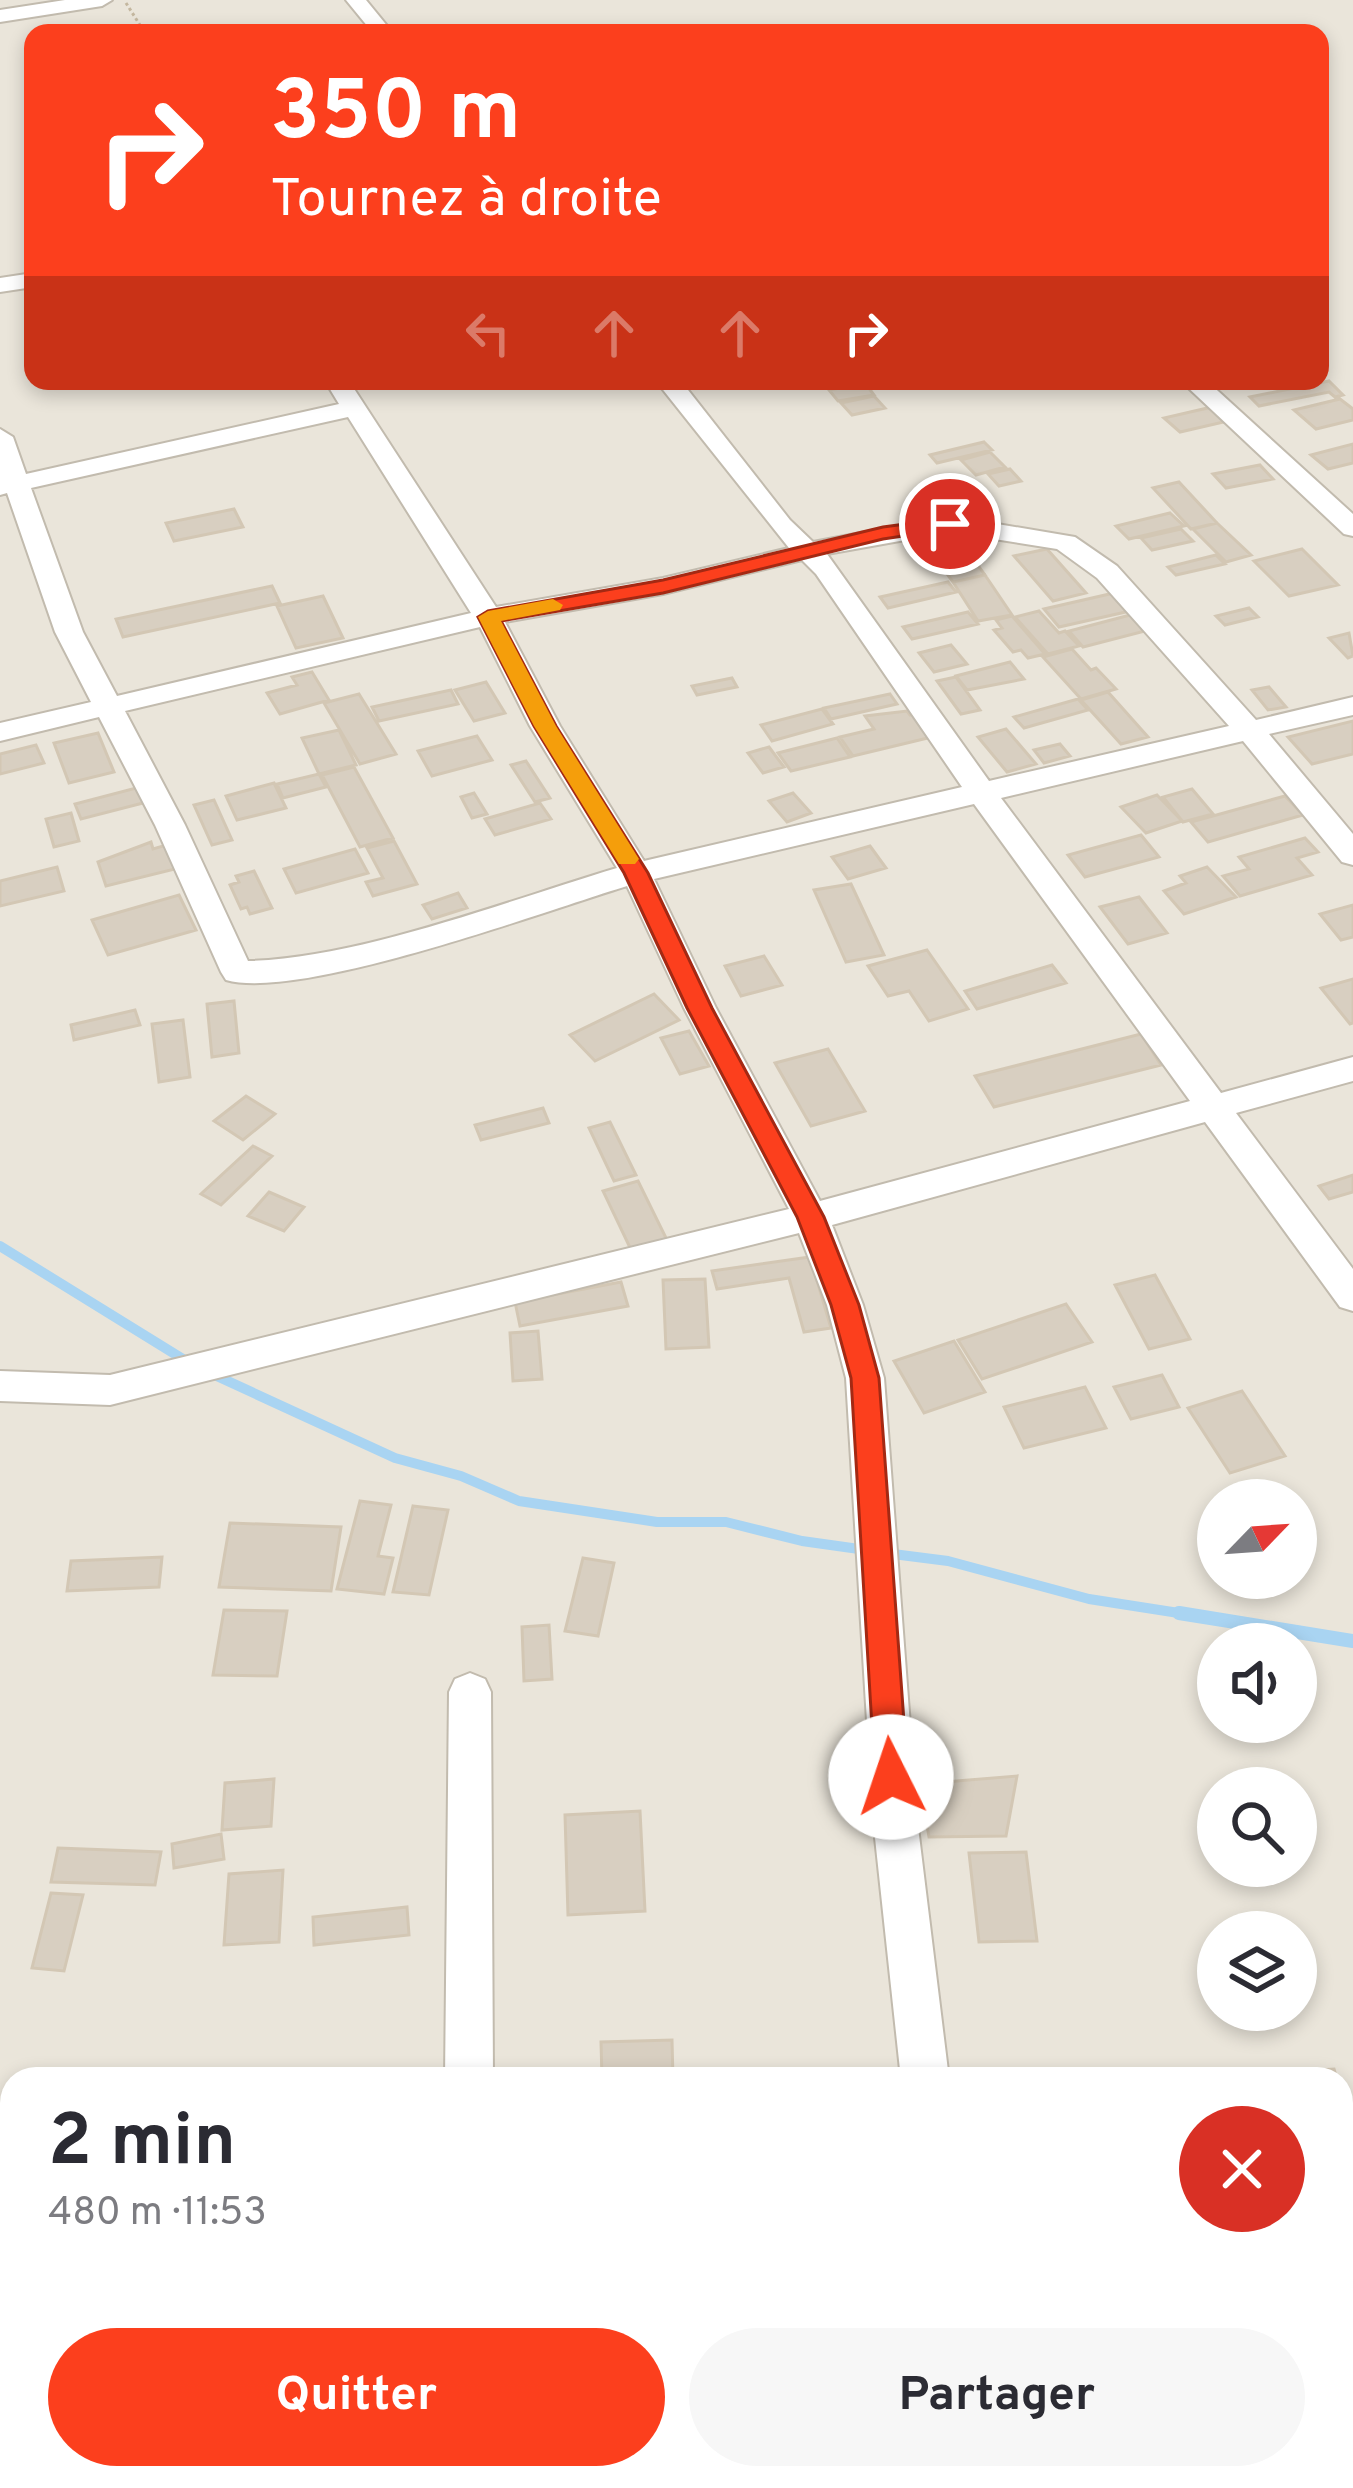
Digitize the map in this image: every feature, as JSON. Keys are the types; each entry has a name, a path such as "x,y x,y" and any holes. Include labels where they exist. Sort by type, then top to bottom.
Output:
{"street":[{"path":"0,16 102,0"},
{"path":"356,0 376,24"},
{"path":"675,390 743,480 826,568 980,791 1353,1297"},
{"path":"1202,390 1353,528"},
{"path":"8,485 345,394 488,617 545,726 636,873 700,1008 811,1217 845,1305 865,1378 895,1819 924,2067"},
{"path":"0,437 8,485 69,632 170,825 237,972 288,971 356,956 636,873 1353,706"},
{"path":"0,732 488,617 663,586 883,533 950,524 1020,531 1066,543 1130,595 1353,855"},
{"path":"0,1385 110,1390 811,1217 1353,1070"},
{"path":"469,2067 470,1692"}],"shaded area":[{"path":"0,0 1353,0 1353,2067 0,2067"}],"building":[{"path":"1329,381 1343,395 1335,397 1329,392 1259,406 1250,397 1285,390 1329,390"},
{"path":"829,390 870,390 874,395 838,401"},
{"path":"874,396 885,408 852,415 841,403"},
{"path":"1340,399 1353,409 1353,420 1316,429 1294,410"},
{"path":"1212,407 1228,421 1180,432 1164,418"},
{"path":"984,442 992,450 937,463 930,455"},
{"path":"1353,444 1353,463 1328,469 1311,455"},
{"path":"990,452 1005,467 976,475 961,460"},
{"path":"1260,465 1273,479 1226,488 1213,474"},
{"path":"1010,469 1021,481 999,486 988,474"},
{"path":"1179,482 1217,523 1191,529 1153,488"},
{"path":"234,509 243,527 174,541 166,523"},
{"path":"1170,513 1184,526 1129,539 1116,526"},
{"path":"1217,523 1251,555 1226,562 1193,529"},
{"path":"1181,529 1193,541 1152,550 1141,538"},
{"path":"952,530 985,575 953,582 920,537"},
{"path":"1047,549 1086,593 1053,601 1014,556"},
{"path":"1302,549 1338,585 1289,596 1254,561"},
{"path":"1216,555 1225,564 1176,575 1168,567"},
{"path":"985,575 1012,615 978,621 953,582"},
{"path":"948,582 956,592 888,608 880,597"},
{"path":"272,586 280,603 123,637 116,619"},
{"path":"1114,593 1130,611 1059,627 1044,609"},
{"path":"323,596 343,638 296,648 277,606"},
{"path":"1249,608 1258,617 1225,625 1216,616"},
{"path":"1039,611 1079,646 1048,654 1015,617"},
{"path":"968,612 978,624 912,639 903,627"},
{"path":"1134,614 1149,630 1083,647 1069,631"},
{"path":"1012,616 1045,654 1028,658 1021,650 1013,652 994,630 1002,628 996,620"},
{"path":"1349,633 1353,656 1348,658 1329,638"},
{"path":"951,645 967,664 934,672 919,653"},
{"path":"1072,649 1116,689 1081,699 1043,657"},
{"path":"1010,662 1024,679 967,690 956,676"},
{"path":"312,672 329,700 280,714 267,693 297,685 292,677"},
{"path":"956,677 980,710 961,714 937,681"},
{"path":"732,678 737,687 697,695 692,686"},
{"path":"486,682 505,713 474,721 455,690"},
{"path":"1269,687 1286,707 1268,710 1252,690"},
{"path":"451,690 458,704 379,721 372,707"},
{"path":"1108,692 1148,737 1121,744 1081,700"},
{"path":"359,694 396,754 360,764 324,703"},
{"path":"890,694 897,704 831,719 824,708"},
{"path":"1078,699 1088,710 1024,728 1014,717"},
{"path":"822,709 833,724 772,741 761,725"},
{"path":"920,713 936,736 853,756 840,737 874,729 865,716"},
{"path":"1353,721 1353,754 1312,764 1288,737"},
{"path":"1006,729 1036,764 1007,772 978,737"},
{"path":"339,730 356,765 319,774 302,738"},
{"path":"98,733 114,772 69,783 54,743"},
{"path":"477,736 492,760 432,776 418,751"},
{"path":"837,738 850,757 791,771 778,753"},
{"path":"1060,744 1070,756 1044,763 1034,750"},
{"path":"36,745 44,763 0,774 0,754"},
{"path":"769,747 784,767 763,773 748,753"},
{"path":"526,761 550,798 535,802 511,765"},
{"path":"354,767 393,838 360,847 322,775"},
{"path":"319,774 326,787 283,798 277,784"},
{"path":"274,783 286,808 237,820 226,796"},
{"path":"140,787 147,802 81,819 75,804"},
{"path":"1192,789 1213,814 1183,822 1163,797"},
{"path":"474,793 487,814 472,818 461,797"},
{"path":"793,793 811,813 787,822 769,801"},
{"path":"1157,795 1182,821 1146,833 1121,807"},
{"path":"1285,796 1303,815 1208,842 1191,822"},
{"path":"214,800 232,840 212,845 194,805"},
{"path":"540,803 551,819 495,835 485,819"},
{"path":"71,813 79,841 54,847 46,819"},
{"path":"1141,835 1159,857 1085,877 1068,855"},
{"path":"1305,838 1318,852 1297,858 1312,875 1240,896 1223,876 1249,869 1239,857"},
{"path":"394,841 417,884 373,896 366,882 383,878 367,848"},
{"path":"151,842 153,849 170,844 179,868 106,886 98,862"},
{"path":"870,846 886,868 848,879 832,857"},
{"path":"355,849 368,873 296,893 284,869"},
{"path":"57,867 64,891 0,906 0,881"},
{"path":"1207,867 1236,897 1184,914 1164,891 1186,883 1180,876"},
{"path":"254,871 272,908 250,914 247,907 241,909 230,885 239,882 236,876"},
{"path":"851,884 884,955 846,962 814,890"},
{"path":"458,893 467,908 432,919 423,905"},
{"path":"179,895 196,930 108,955 92,920"},
{"path":"1139,897 1167,933 1128,944 1100,907"},
{"path":"1353,905 1353,937 1341,940 1320,914"},
{"path":"927,950 968,1009 929,1021 909,991 888,996 868,966"},
{"path":"764,956 782,985 741,996 725,966"},
{"path":"1052,965 1066,983 977,1009 965,991"},
{"path":"1353,979 1353,1023 1350,1024 1321,988"},
{"path":"654,994 679,1020 595,1061 570,1035"},
{"path":"234,1001 239,1053 212,1057 207,1004"},
{"path":"135,1010 140,1025 74,1040 71,1025"},
{"path":"183,1020 190,1077 159,1082 152,1024"},
{"path":"689,1031 709,1066 680,1074 661,1038"},
{"path":"1141,1034 1161,1065 994,1107 975,1076"},
{"path":"828,1049 865,1111 811,1126 775,1063"},
{"path":"246,1096 275,1114 243,1140 214,1121"},
{"path":"543,1108 549,1123 481,1140 475,1125"},
{"path":"610,1122 636,1175 614,1181 589,1128"},
{"path":"253,1146 272,1156 221,1205 201,1194"},
{"path":"1353,1175 1353,1192 1329,1199 1319,1186"},
{"path":"638,1181 669,1244 633,1254 603,1191"},
{"path":"269,1192 304,1207 284,1231 248,1216"},
{"path":"810,1257 831,1328 804,1332 789,1278 717,1289 712,1271"},
{"path":"1155,1275 1190,1339 1149,1349 1115,1285"},
{"path":"705,1279 709,1347 666,1349 663,1280"},
{"path":"621,1282 628,1306 520,1326 515,1302"},
{"path":"1066,1304 1092,1342 982,1379 958,1340"},
{"path":"538,1331 542,1379 513,1381 510,1333"},
{"path":"954,1341 985,1392 924,1413 894,1361"},
{"path":"1162,1375 1179,1407 1131,1419 1114,1387"},
{"path":"1085,1387 1106,1428 1024,1448 1004,1407"},
{"path":"1242,1391 1285,1456 1230,1473 1188,1408"},
{"path":"360,1501 391,1505 378,1556 393,1558 384,1594 337,1589"},
{"path":"413,1506 448,1510 429,1595 393,1592"},
{"path":"230,1523 341,1527 331,1591 219,1587"},
{"path":"162,1557 159,1587 67,1591 71,1561"},
{"path":"583,1558 614,1563 598,1636 565,1631"},
{"path":"224,1610 287,1611 277,1676 213,1675"},
{"path":"549,1625 552,1679 524,1681 522,1627"},
{"path":"1017,1776 1006,1836 929,1837 920,1784"},
{"path":"274,1779 271,1826 222,1830 225,1783"},
{"path":"640,1811 645,1911 568,1915 565,1815"},
{"path":"221,1834 224,1859 174,1868 172,1844"},
{"path":"58,1848 161,1852 155,1885 51,1882"},
{"path":"1026,1852 1037,1941 979,1942 969,1853"},
{"path":"283,1870 279,1942 224,1945 229,1874"},
{"path":"51,1893 83,1895 64,1971 32,1968"},
{"path":"407,1907 409,1935 314,1945 313,1917"},
{"path":"672,2040 673,2067 602,2067 601,2042"}],"waterway":[{"path":"0,1246 191,1364"},
{"path":"208,1372 395,1458 461,1476 519,1501 657,1522 726,1522 802,1541 866,1550"},
{"path":"885,1553 948,1561 1089,1599 1186,1614"},
{"path":"1179,1613 1186,1614"},
{"path":"1186,1614 1198,1616"},
{"path":"1186,1614 1353,1641"}],"slow traffic":[{"path":"553,605 488,617 545,726 627,859"}],"route":[{"path":"891,1777 865,1378 845,1305 811,1217 700,1008 636,873 545,726 488,617 719,575 883,533 950,524"}]}
